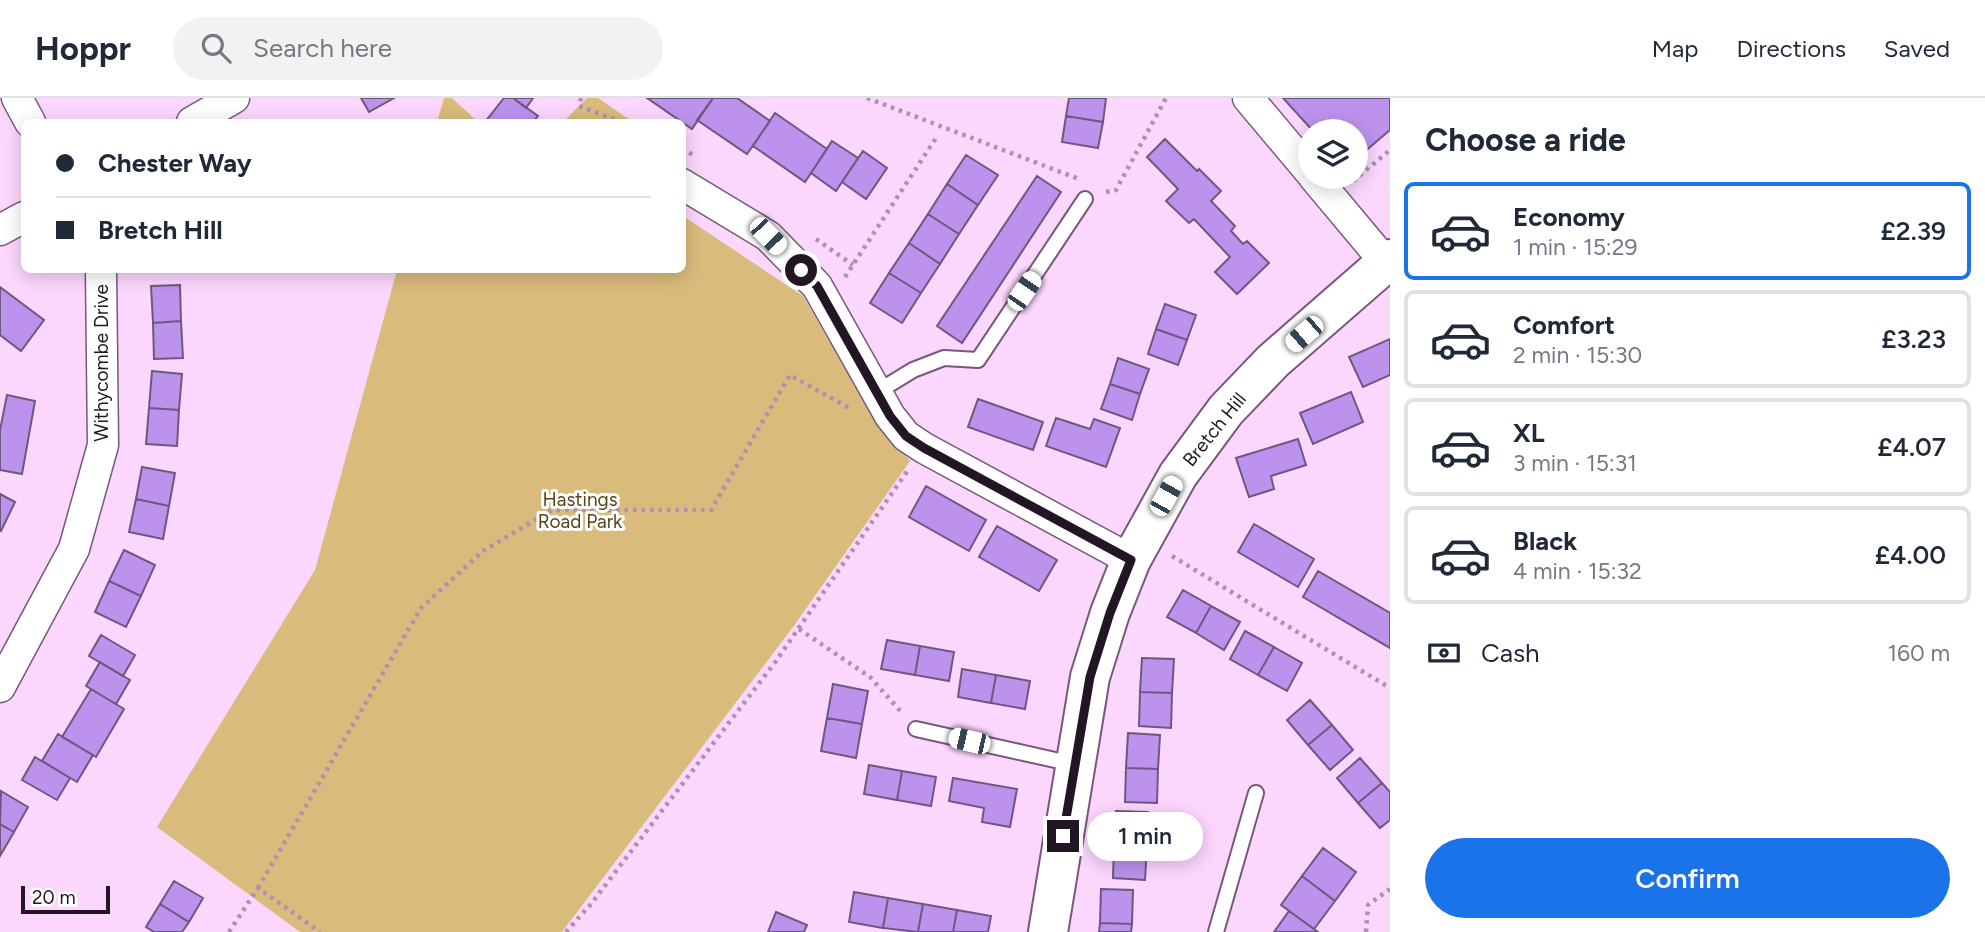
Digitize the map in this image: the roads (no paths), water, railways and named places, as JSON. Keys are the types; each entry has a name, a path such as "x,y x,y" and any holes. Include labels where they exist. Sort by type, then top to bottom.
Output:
{"street":[{"path":"17,98 28,119"},
{"path":"197,119 234,98"},
{"path":"1248,98 1298,158"},
{"path":"686,186 768,236 817,286 867,402 890,416 906,436 924,448 1137,550"},
{"path":"1324,189 1388,261"},
{"path":"0,230 21,220"},
{"name":"Bretch Hill","path":"1048,932 1090,677 1110,613 1137,550 1178,475 1226,410 1273,361 1388,261"},
{"name":"Withycombe Drive","path":"0,687 74,549 103,445 101,273"}],"lane":[{"path":"867,402 913,370 944,358 978,360 1085,199"},
{"path":"916,729 1074,764"},
{"path":"1216,932 1256,793"}],"park label":[{"name":"Hastings Road Park","path":"580,510"}]}
